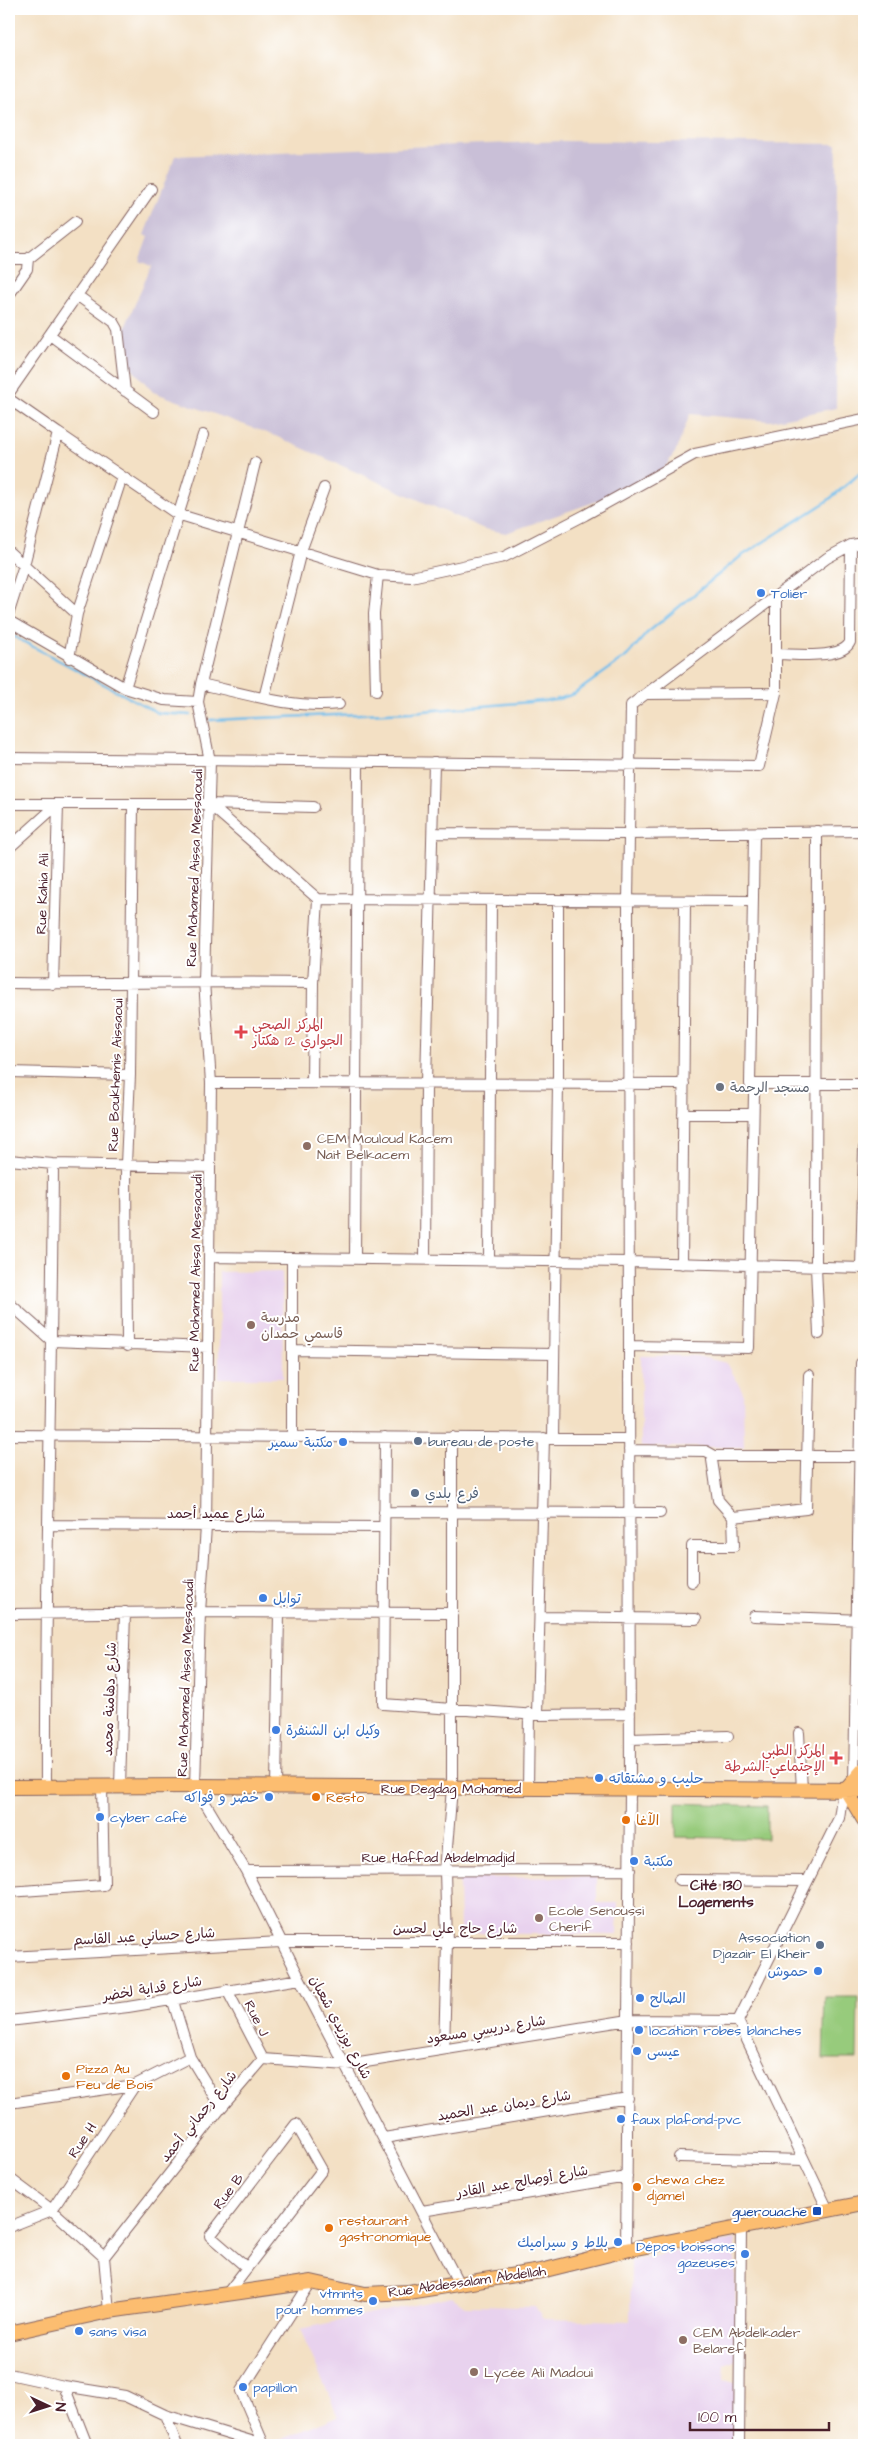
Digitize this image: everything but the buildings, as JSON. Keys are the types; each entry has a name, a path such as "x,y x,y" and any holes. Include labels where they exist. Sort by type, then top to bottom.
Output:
{"main road":[{"path":"864,1769 852,1788 864,1820"},
{"name":"Rue Degdag Mohamed","path":"9,1787 195,1786 630,1790 802,1790 852,1788"},
{"name":"Rue Abdessalam Abdellah","path":"9,2333 109,2311 311,2282 364,2294 408,2292 541,2271 626,2250 864,2203"}],"street":[{"path":"9,393 151,189"},
{"path":"9,259 28,259 74,222"},
{"path":"9,295 27,269 28,259"},
{"path":"78,296 114,322 118,329 125,391"},
{"path":"50,335 154,412"},
{"path":"9,399 178,514 378,575 412,577 504,557 586,515 695,454 864,419"},
{"path":"9,611 24,565 58,433"},
{"path":"125,688 203,435"},
{"path":"9,621 69,658 125,688 164,700 198,702 255,463"},
{"path":"69,658 77,614 122,477"},
{"path":"264,698 301,551 324,488"},
{"path":"626,2250 630,1870 628,764 630,705 776,598 827,558 851,545 864,543"},
{"path":"777,654 833,654 847,648 850,642 851,545"},
{"path":"9,552 77,614"},
{"path":"376,691 374,614 378,575"},
{"path":"9,758 759,766 776,693 776,598"},
{"path":"202,684 313,707 339,704"},
{"path":"647,694 776,693"},
{"name":"Rue Mohamed Aissa Messaoudi","path":"195,1786 200,1612 206,1526 211,1083 204,980 210,761 198,702"},
{"path":"356,1258 358,762"},
{"path":"425,1260 426,1083 434,762"},
{"path":"9,804 209,804 313,807"},
{"path":"9,848 58,804"},
{"name":"Rue Kahia Ali","path":"53,984 58,804"},
{"name":"Rue Boukhemis Aissaoui","path":"127,1346 126,1164 130,1075 133,804"},
{"path":"209,804 318,899 628,902 752,901"},
{"path":"817,831 816,1267 819,1334"},
{"path":"433,833 754,834 864,831"},
{"path":"630,1346 749,1348 754,1114 754,1093 750,1084 754,834"},
{"path":"312,1082 313,983 318,899"},
{"path":"489,1260 491,900"},
{"path":"528,1789 540,1617 542,1513 554,1354 558,1082 558,901"},
{"path":"682,1264 685,902"},
{"path":"9,983 131,985 204,980 313,983"},
{"path":"9,1072 130,1075"},
{"path":"211,1083 628,1082 684,1084"},
{"path":"750,1084 864,1084"},
{"path":"683,1114 754,1114"},
{"path":"209,1257 628,1262 863,1268 864,1148"},
{"path":"9,1160 53,1164 210,1167"},
{"path":"46,1788 45,1615 52,1341 53,1164"},
{"path":"292,1258 292,1436"},
{"path":"9,1303 52,1341 127,1346 208,1347"},
{"path":"292,1350 554,1354"},
{"path":"828,2210 738,2021 839,1818 852,1788 860,1620 860,1363"},
{"path":"733,1517 806,1509 809,1374"},
{"path":"9,1435 629,1439"},
{"path":"385,1437 383,1704 533,1714 630,1714"},
{"path":"444,2049 447,1942 445,1871 452,1788 452,1437"},
{"path":"629,1450 706,1451 715,1456 859,1456"},
{"path":"692,1582 692,1546 734,1546 733,1517 718,1500 712,1460 715,1456"},
{"path":"384,1512 660,1513"},
{"name":"شارع عميد أحمد","path":"48,1525 384,1528"},
{"path":"9,1614 384,1611 453,1613"},
{"name":"شارع دهامنة محمد","path":"120,1787 125,1612"},
{"path":"276,1787 279,1612"},
{"path":"754,1616 860,1620"},
{"path":"540,1617 696,1619"},
{"path":"799,1733 802,1790"},
{"path":"630,1740 728,1736"},
{"name":"شارع بوزيدي شعبان","path":"195,1786 246,1871 300,1979 460,2284"},
{"path":"9,1892 104,1885 102,1787"},
{"name":"Rue Haffad Abdelmadjid","path":"246,1871 630,1870"},
{"path":"679,1880 806,1881"},
{"name":"شارع حاج علي لحسن","path":"281,1942 629,1942"},
{"name":"شارع حساني عبد القاسم","path":"9,1957 281,1942"},
{"name":"شارع قداية لخضر","path":"9,2021 128,2006 300,1979"},
{"name":"Rue J","path":"227,1990 263,2059"},
{"path":"172,1998 190,2057 221,2108"},
{"name":"شارع دريسي مسعود","path":"346,2065 629,2020 738,2021"},
{"path":"9,2103 135,2085 190,2057"},
{"path":"263,2059 346,2065"},
{"name":"شارع رحماني أحمد","path":"104,2257 221,2108 263,2059"},
{"name":"Rue H","path":"52,2210 135,2085"},
{"name":"شارع ديمان عبد الحميد","path":"384,2138 628,2098"},
{"name":"Rue B","path":"296,2124 322,2170 247,2268 210,2236 296,2124"},
{"path":"679,2157 804,2160"},
{"name":"شارع أوصالح عبد القادر","path":"422,2211 627,2177"},
{"path":"9,2179 52,2210 104,2257 109,2311"},
{"path":"9,2226 52,2210"},
{"path":"739,2445 741,2228"},
{"path":"226,2295 247,2268"},
{"path":"264,2445 241,2391 311,2282"},
{"path":"9,2374 64,2386 125,2396 164,2415 264,2445"},
{"path":"64,2386 87,2445"},
{"path":"164,2415 177,2445"}],"shaded area":[{"path":"563,141 837,144 836,408 771,421 690,414 676,451 663,470 603,499 506,533 484,529 273,435 153,392 131,367 124,330 151,266 139,261 148,237 144,235 175,156"},
{"name":"مدرسة قاسمي حمدان","path":"282,1271 283,1378 219,1378 219,1272"},
{"path":"641,1356 696,1356 727,1363 743,1392 744,1447 641,1447"},
{"name":"Ecole Senoussi Cherif","path":"597,1877 597,1903 618,1903 617,1935 460,1933 459,1878"},
{"name":"Lycée Ali Madoui","path":"735,2239 736,2359 725,2364 724,2380 736,2383 735,2443 268,2445 338,2416 300,2329 452,2297 465,2306 535,2307 543,2319 630,2321 631,2261"}],"green space":[{"path":"676,1803 767,1806 767,1839 676,1837"},
{"path":"825,1997 858,1997 857,2059 823,2059"}],"waterway":[{"path":"210,720 412,712 555,700 574,694 627,656 647,633 740,557 826,502 864,470"},
{"path":"9,634 158,713 190,715"}],"place":[{"name":"Tolier","path":"761,593"},
{"name":"المركز الصحي الجواري 12 هكتار","path":"241,1032"},
{"name":"مسجد الرحمة","path":"720,1087"},
{"name":"CEM Mouloud Kacem Nait Belkacem","path":"307,1146"},
{"name":"مدرسة قاسمي حمدان","path":"251,1325"},
{"name":"bureau de poste","path":"418,1441"},
{"name":"مكتبة سمير","path":"343,1442"},
{"name":"فرع بلدي","path":"415,1493"},
{"name":"توابل","path":"263,1598"},
{"name":"وكيل ابن الشنفرة","path":"276,1730"},
{"name":"المركز الطبي الإجتماعي-الشرطة","path":"836,1758"},
{"name":"حليب و مشتقاته","path":"599,1778"},
{"name":"خضر و فواكه","path":"269,1797"},
{"name":"Resto","path":"316,1797"},
{"name":"cyber café","path":"100,1817"},
{"name":"الآغا","path":"626,1820"},
{"name":"مكتبة","path":"634,1861"},
{"name":"Ecole Senoussi Cherif","path":"539,1918"},
{"name":"Association Djazair El Kheir","path":"820,1945"},
{"name":"حموش","path":"818,1971"},
{"name":"الصالح","path":"640,1998"},
{"name":"location robes blanches","path":"639,2030"},
{"name":"عيسى","path":"637,2051"},
{"name":"Pizza Au Feu de Bois","path":"66,2076"},
{"name":"faux plafond-pvc","path":"621,2119"},
{"name":"chewa chez djamel","path":"637,2187"},
{"name":"guerouache","path":"817,2211"},
{"name":"restaurant gastronomique","path":"329,2228"},
{"name":"بلاط و سيراميك","path":"618,2242"},
{"name":"Dépos boissons gazeuses","path":"745,2254"},
{"name":"vtmnts pour hommes","path":"373,2301"},
{"name":"sans visa","path":"79,2331"},
{"name":"CEM Abdelkader Belaref","path":"683,2340"},
{"name":"Lycée Ali Madoui","path":"474,2372"},
{"name":"papillon","path":"243,2387"}],"district":[{"name":"Cité 130 Logements","path":"716,1894"}]}
